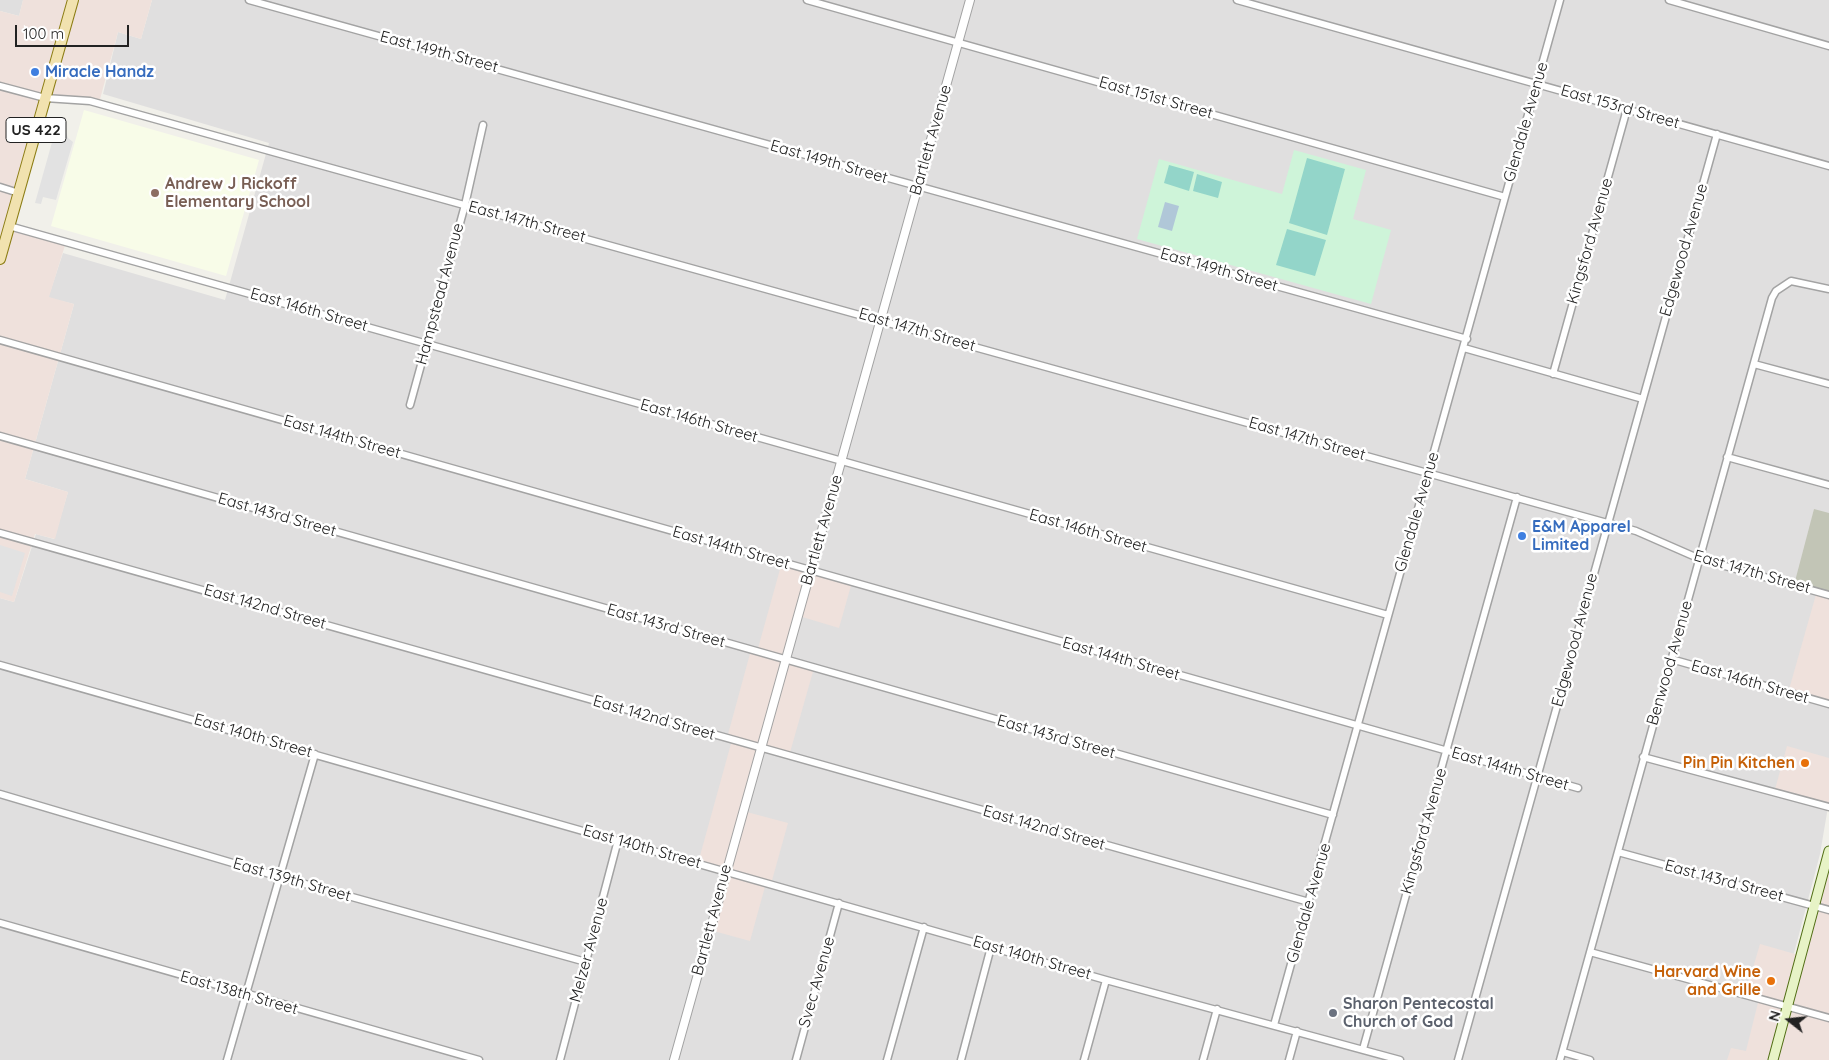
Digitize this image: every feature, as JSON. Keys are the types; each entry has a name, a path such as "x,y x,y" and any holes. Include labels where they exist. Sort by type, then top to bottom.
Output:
{"main road":[{"name":"US 422","path":"0,259 73,0"},
{"path":"1774,1060 1829,850"}],"street":[{"name":"East 149th Street","path":"249,0 1467,339"},
{"name":"East 151st Street","path":"807,0 1505,197"},
{"name":"Bartlett Avenue","path":"674,1060 970,0"},
{"name":"East 153rd Street","path":"1237,0 1829,166"},
{"name":"Glendale Avenue","path":"1274,1025 1467,339 1560,0"},
{"path":"1670,0 1829,46"},
{"name":"East 147th Street","path":"0,86 45,98 90,101 881,320 1636,531 1700,559 1829,595"},
{"name":"Kingsford Avenue","path":"1553,374 1627,109"},
{"name":"Hampstead Avenue","path":"410,405 465,205 484,125"},
{"name":"Edgewood Avenue","path":"1458,1060 1717,134"},
{"path":"0,187 19,192"},
{"name":"East 146th Street","path":"10,226 1388,615"},
{"name":"Benwood Avenue","path":"1560,1060 1643,756 1776,291 1791,281 1829,289"},
{"name":"East 144th Street","path":"0,340 1578,788"},
{"path":"1464,348 1643,399"},
{"path":"1754,364 1829,384"},
{"name":"East 143rd Street","path":"0,436 1333,815"},
{"path":"1727,457 1829,485"},
{"name":"Kingsford Avenue","path":"1363,1049 1517,497"},
{"name":"East 142nd Street","path":"0,533 1309,902"},
{"name":"East 146th Street","path":"1671,659 1829,704"},
{"name":"East 140th Street","path":"0,665 1106,980 1363,1049 1377,1057 1400,1060"},
{"path":"227,1060 315,754"},
{"path":"1643,756 1829,807"},
{"name":"East 139th Street","path":"0,794 280,877 586,962"},
{"name":"Melzer Avenue","path":"560,1060 618,840"},
{"name":"East 143rd Street","path":"1618,852 1829,910"},
{"name":"Svec Avenue","path":"796,1060 839,903"},
{"name":"East 138th Street","path":"0,923 246,995 479,1060"},
{"path":"887,1060 924,927"},
{"path":"961,1060 992,947"},
{"path":"1590,952 1829,1018"},
{"path":"1084,1060 1106,980"},
{"path":"1203,1060 1217,1009"},
{"path":"1289,1060 1296,1031"},
{"path":"1563,1052 1590,1060"}],"shaded area":[{"path":"0,0 23,0 19,16 0,11"},
{"path":"23,0 152,0 141,39 118,32 99,103 45,98 10,225 66,242 49,297 74,304 25,479 68,492 55,539 35,534 14,602 0,598 0,11 19,16"},
{"path":"152,0 1829,0 1829,801 1820,854 1766,1060 0,1060 0,598 14,602 36,534 54,539 68,492 25,479 74,304 48,298 63,253 225,300 269,143 103,94 118,32 141,39"},
{"name":"Andrew J Rickoff Elementary School","path":"84,110 259,160 226,276 51,226"},
{"path":"56,128 65,130 68,138 73,142 56,200 43,197 41,204 35,203"},
{"path":"1307,158 1345,169 1327,235 1289,223"},
{"path":"1169,165 1194,172 1189,191 1164,183"},
{"path":"1197,174 1222,182 1218,198 1193,191"},
{"path":"1165,202 1179,206 1172,231 1158,227"},
{"path":"1287,229 1326,240 1315,276 1276,265"},
{"path":"1814,509 1829,513 1829,595 1794,585"},
{"path":"0,545 25,553 12,596 0,592"},
{"path":"782,562 852,582 839,628 799,616 786,660 814,668 789,756 760,748 743,811 788,823 771,884 766,883 750,941 710,930 725,872 698,863 732,740 727,738 751,650 757,652"},
{"path":"1817,591 1829,595 1829,704 1788,693"},
{"path":"1787,746 1829,758 1829,807 1774,793"},
{"path":"1829,858 1829,1060 1727,1060 1731,1048 1746,1051 1759,999 1745,995 1760,944 1802,956"}],"green space":[{"path":"1294,150 1366,170 1353,219 1391,230 1371,304 1137,239 1159,159 1282,194"}],"place":[{"name":"Miracle Handz","path":"35,72"},
{"name":"Andrew J Rickoff Elementary School","path":"155,193"},
{"name":"E&M Apparel Limited","path":"1522,536"},
{"name":"Pin Pin Kitchen","path":"1805,763"},
{"name":"Harvard Wine and Grille","path":"1771,981"},
{"name":"Sharon Pentecostal Church of God","path":"1333,1013"}]}
